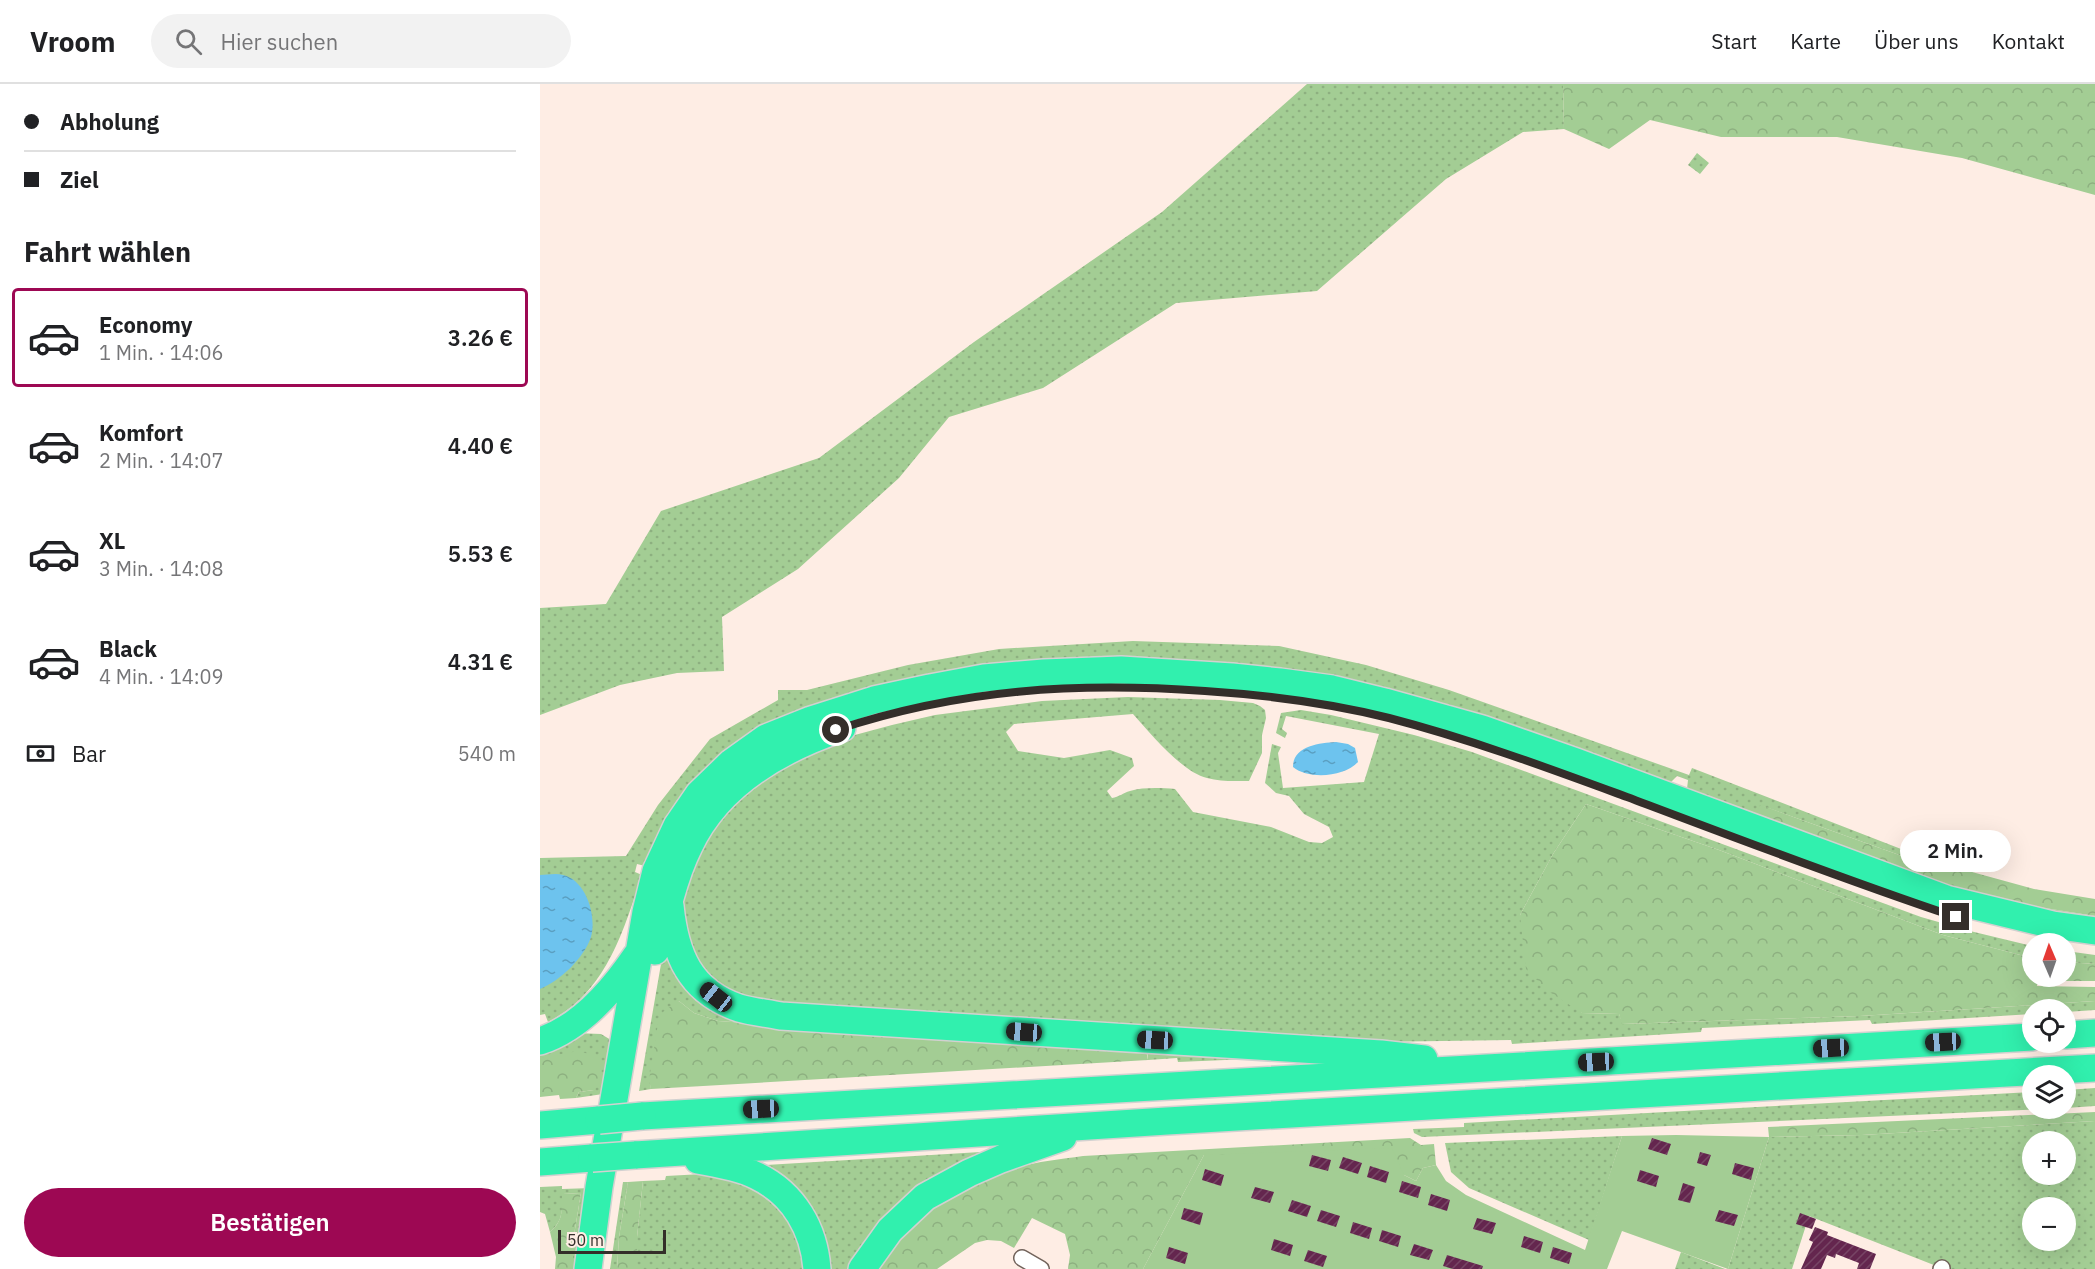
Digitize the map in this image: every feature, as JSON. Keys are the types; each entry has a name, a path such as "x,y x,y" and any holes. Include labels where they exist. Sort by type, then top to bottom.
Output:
{"highway":[{"path":"588,1269 599,1187 646,912 656,871 677,826 699,794 731,763 766,738 811,720 874,700 984,678 1121,670 1232,676 1332,689 1482,729 1946,899 2053,925 2095,931"},
{"path":"604,1269 605,1250 658,935 689,844 727,792 746,776 795,747 836,730 888,713 984,695 1041,688 1129,687 1278,698 1347,708 1398,720 1496,749 1860,884 1989,928 2095,947"},
{"path":"670,899 673,930 681,959 695,981 716,997 740,1008 793,1017 1381,1054 1502,1067"},
{"path":"540,1041 577,1021 603,1000 638,953"},
{"path":"2076,1034 2095,1033"},
{"path":"540,1125 642,1116 2022,1037"},
{"path":"540,1162 1095,1126 2095,1068"},
{"path":"862,1269 890,1230 925,1197 1001,1159 1095,1126"},
{"path":"668,1152 738,1168 773,1186 789,1199 806,1223 812,1240 817,1269"}],"street":[{"path":"1022,1258 1041,1269"}],"green space":[{"path":"1307,84 1563,84 1564,129 1523,132 1446,179 1317,291 1176,303 1043,388 949,417 899,478 798,569 722,617 724,671 677,673 620,685 540,715 540,608 606,604 661,511 819,458 974,342 1162,212"},
{"path":"1563,84 2095,84 2095,195 1962,158 1837,137 1721,137 1650,120 1609,149 1564,129"},
{"path":"1697,153 1709,163 1700,174 1688,165"},
{"path":"1133,641 1279,646 1366,665 1449,690 1689,775 1692,768 1932,861 1930,866 1760,805 2026,905 2095,916 2095,922 1946,891 1725,809 1687,789 1688,780 1677,776 1671,782 1648,779 1486,723 1125,663 743,738 706,767 686,788 655,839 645,866 637,864 635,872 642,875 635,896 610,959 598,978 568,1010 548,1022 545,1014 540,1015 540,858 626,856 658,805 710,739 778,700 778,690 807,690 908,665 999,649"},
{"path":"1128,697 1220,700 1253,703 1265,710 1262,753 1249,781 1218,780 1197,774 1167,751 1133,714 1014,724 1006,732 1018,751 1064,758 1110,750 1132,758 1134,766 1107,791 1112,798 1141,789 1175,789 1193,812 1271,827 1309,842 1322,843 1333,837 1329,827 1304,814 1289,796 1276,793 1265,783 1272,744 1281,747 1278,753 1283,788 1364,782 1379,734 1286,716 1282,729 1287,733 1285,738 1276,733 1281,713 1301,710 1414,735 1472,752 1921,917 2022,944 2022,955 1943,935 1719,850 1586,804 1553,854 1520,915 1582,1013 1619,1014 1623,1024 1860,1016 2022,1006 2022,1015 1872,1024 1870,1020 1702,1028 1701,1032 1512,1044 1511,1040 1373,1042 742,1004 690,962 678,913 699,847 749,785 840,739 935,715 1042,701"},
{"path":"1586,804 1719,850 1943,935 2022,955 2022,987 2095,987 2095,1001 2022,999 2022,1006 1860,1016 1622,1024 1619,1014 1582,1013 1548,991 1526,969 1520,915 1553,854"},
{"path":"1760,805 1930,866 1932,861 2034,889 2095,899 2095,916 2026,905 1926,877 1757,815"},
{"path":"665,941 703,996 1292,1057 1178,1062 1177,1058 1148,1060 1147,1050 1005,1044 993,1040 718,1021 694,1013 679,1001 650,1080 651,1089 639,1091"},
{"path":"2076,952 2095,955 2095,964 2076,963"},
{"path":"2076,963 2095,964 2095,981 2076,981"},
{"path":"679,1001 694,1013 718,1021 993,1040 1005,1044 1146,1050 1148,1060 651,1089 649,1080 659,1017"},
{"path":"2095,1001 2095,1010 2076,1011 2076,1002"},
{"path":"575,1033 601,1034 611,1040 603,1094 576,1098 579,1092 594,1090 540,1058 540,1049"},
{"path":"578,1051 600,1060 600,1083 594,1090 579,1092 576,1098 560,1099 559,1095 540,1097 540,1058"},
{"path":"2095,1088 2095,1106 2076,1107 2076,1089"},
{"path":"2022,1093 2022,1110 1422,1137 1414,1133 1413,1129 1464,1127 1464,1123"},
{"path":"2095,1112 2095,1121 1862,1135 1769,1137 1768,1127 2022,1115 2022,1119 2076,1119 2076,1113"},
{"path":"2095,1121 2095,1269 1944,1269 1809,1216 1792,1269 1728,1269 1769,1137 1862,1135"},
{"path":"1622,1136 1589,1240 1469,1188 1451,1172 1445,1143"},
{"path":"1622,1136 1769,1137 1728,1269 1622,1231 1607,1269 1143,1269 1204,1155 1392,1148 1404,1175 1416,1181 1423,1168 1436,1165 1446,1181 1466,1195 1585,1250"},
{"path":"1410,1138 1421,1145 1434,1144 1436,1165 1423,1168 1416,1181 1404,1175 1204,1155 1143,1269 1068,1269 1070,1255 1065,1234 1032,1218 1014,1248 1001,1241 987,1240 975,1243 937,1269 874,1269 905,1232 940,1203 974,1184 1018,1167 1083,1156"},
{"path":"997,1151 850,1269 822,1269 751,1166"},
{"path":"721,1173 784,1203 810,1269 637,1269 637,1237 643,1181 665,1180 666,1176"},
{"path":"643,1181 637,1237 637,1269 617,1269 619,1237 628,1182"},
{"path":"623,1182 628,1182 619,1237 617,1269 610,1269"},
{"path":"562,1186 562,1189 592,1188 581,1269 573,1269 573,1241 581,1193 563,1194 560,1220 550,1232 545,1214 540,1212 540,1187"},
{"path":"581,1193 573,1241 573,1269 555,1269 556,1257 550,1232 560,1220 562,1194"},
{"path":"1681,1252 1725,1269 1675,1269"}],"water":[{"path":"1336,742 1355,748 1358,762 1344,771 1326,775 1308,774 1293,767 1297,754 1302,750 1322,743"},
{"path":"540,875 563,875 578,884 584,891 591,909 592,929 588,945 577,961 555,980 540,989"}],"building":[{"path":"1652,1138 1671,1144 1667,1155 1648,1149"},
{"path":"1700,1152 1711,1155 1707,1166 1697,1163"},
{"path":"1312,1155 1331,1160 1328,1171 1309,1166"},
{"path":"1343,1157 1362,1163 1358,1174 1339,1168"},
{"path":"1735,1163 1754,1168 1751,1180 1732,1174"},
{"path":"1370,1166 1389,1172 1386,1183 1367,1177"},
{"path":"1205,1169 1224,1175 1221,1186 1202,1180"},
{"path":"1640,1170 1659,1176 1656,1187 1637,1181"},
{"path":"1402,1181 1421,1187 1418,1198 1399,1192"},
{"path":"1683,1183 1695,1187 1690,1203 1678,1200"},
{"path":"1255,1187 1274,1192 1270,1203 1251,1198"},
{"path":"1431,1194 1450,1200 1447,1211 1428,1205"},
{"path":"1292,1200 1311,1206 1307,1217 1288,1211"},
{"path":"1184,1208 1203,1213 1200,1225 1181,1219"},
{"path":"1321,1210 1340,1216 1336,1227 1317,1221"},
{"path":"1719,1210 1738,1215 1734,1226 1715,1221"},
{"path":"1800,1213 1816,1219 1812,1229 1796,1224"},
{"path":"1477,1218 1496,1223 1492,1234 1473,1229"},
{"path":"1353,1222 1372,1228 1369,1239 1350,1233"},
{"path":"1815,1227 1828,1232 1827,1235 1876,1254 1870,1269 1857,1269 1859,1263 1836,1254 1835,1258 1827,1255 1821,1269 1801,1269 1813,1242 1809,1240"},
{"path":"1382,1230 1401,1236 1398,1247 1379,1241"},
{"path":"1524,1236 1543,1242 1540,1253 1521,1247"},
{"path":"1274,1239 1293,1245 1290,1256 1271,1250"},
{"path":"1414,1244 1433,1250 1429,1260 1410,1255"},
{"path":"1169,1247 1188,1253 1185,1264 1166,1258"},
{"path":"1553,1247 1572,1253 1569,1264 1550,1258"},
{"path":"1308,1250 1327,1256 1323,1267 1304,1261"},
{"path":"1447,1255 1483,1266 1482,1269 1453,1269 1443,1266"}],"route":[{"path":"836,730 888,713 984,695 1041,688 1088,686 1181,689 1238,693 1347,708 1496,749 1860,884 1956,917"}]}
